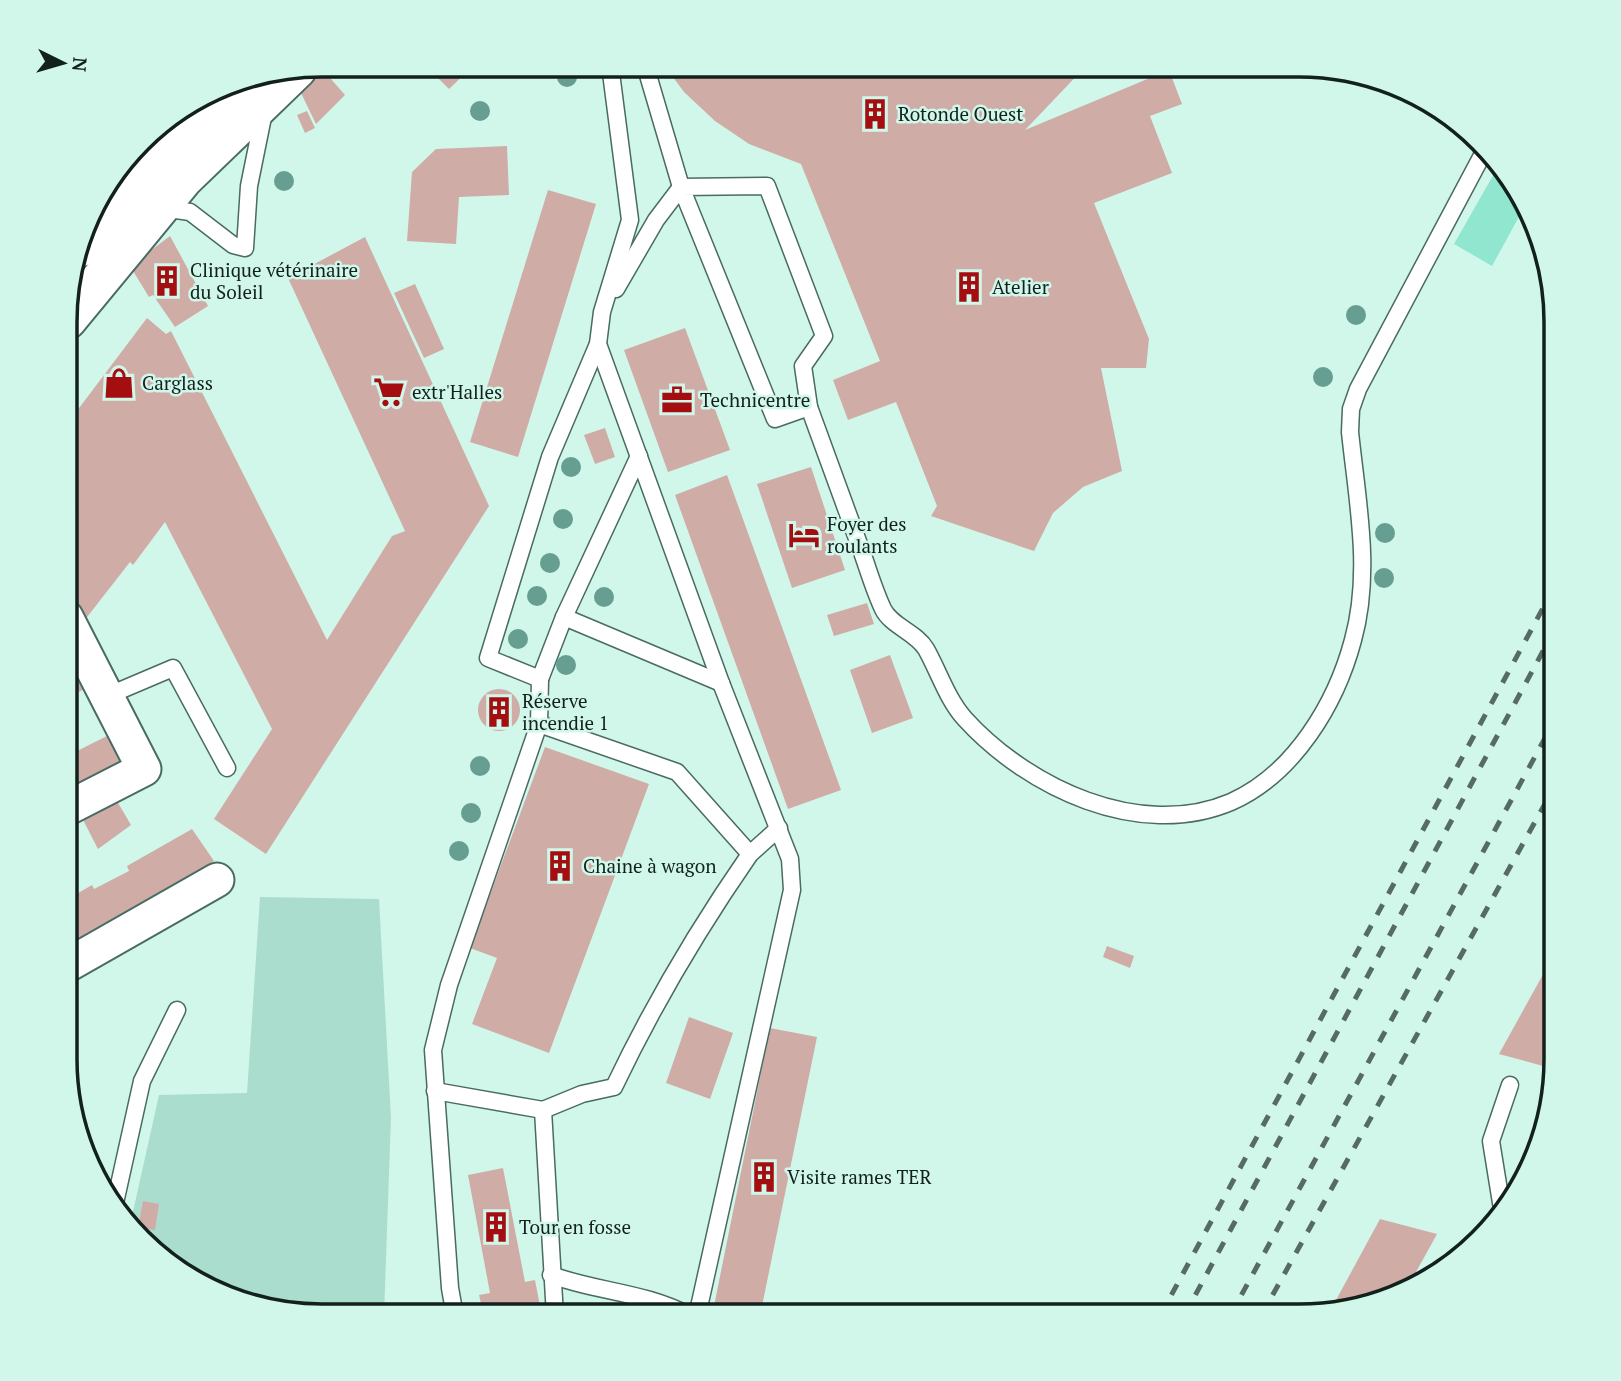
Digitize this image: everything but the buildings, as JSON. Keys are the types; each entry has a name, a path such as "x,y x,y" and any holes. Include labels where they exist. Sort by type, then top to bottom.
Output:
{"main road":[{"path":"94,245 133,198 202,127 264,84"},
{"path":"78,299 133,198"}],"street":[{"path":"77,639 144,769 78,803"},
{"path":"78,959 217,880"}],"lane":[{"path":"540,679 488,658 550,457 598,344 602,312 630,220 612,77"},
{"path":"649,77 681,187 775,419 809,407"},
{"path":"133,198 190,212 233,246 245,248 249,186 272,83"},
{"path":"681,187 767,186 824,336 803,366 809,407 884,612 924,645 953,704 991,745 1027,772 1094,803 1127,811 1183,814 1232,801 1254,789 1290,758 1336,690 1356,627 1363,578 1350,432 1351,409 1358,389 1481,158"},
{"path":"602,312 656,220 681,187"},
{"path":"598,344 721,683 790,859 792,890 700,1304"},
{"path":"453,1304 433,1050 449,985 539,724 540,679 564,617 639,456"},
{"path":"564,617 721,683"},
{"path":"107,696 173,668 227,768"},
{"path":"539,724 677,772 750,854"},
{"path":"435,1091 543,1110 582,1094 614,1087 650,1012 699,927 750,854 779,828"},
{"path":"117,1193 142,1081 177,1010"},
{"path":"1500,1199 1491,1141 1510,1085"},
{"path":"543,1110 554,1304"},
{"path":"551,1275 570,1283 668,1304"}],"shaded area":[{"path":"1494,174 1520,216 1492,266 1454,244"},
{"path":"260,897 379,899 391,1118 384,1304 290,1302 244,1291 214,1279 186,1263 149,1232 133,1213 159,1095 247,1093"}],"railway":[{"path":"1167,1303 1543,607"},
{"path":"1191,1303 1543,650"},
{"path":"1237,1303 1544,741"},
{"path":"1268,1303 1544,806"}],"place":[{"name":"Rotonde Ouest","path":"875,114"},
{"name":"Clinique vétérinaire du Soleil","path":"167,281"},
{"name":"Atelier","path":"969,287"},
{"name":"Carglass","path":"119,383"},
{"name":"extr'Halles","path":"389,392"},
{"name":"Technicentre","path":"677,400"},
{"name":"Foyer des roulants","path":"804,535"},
{"name":"Réserve incendie 1","path":"499,712"},
{"name":"Chaine à wagon","path":"560,866"},
{"name":"Visite rames TER","path":"764,1177"},
{"name":"Tour en fosse","path":"496,1227"}]}
